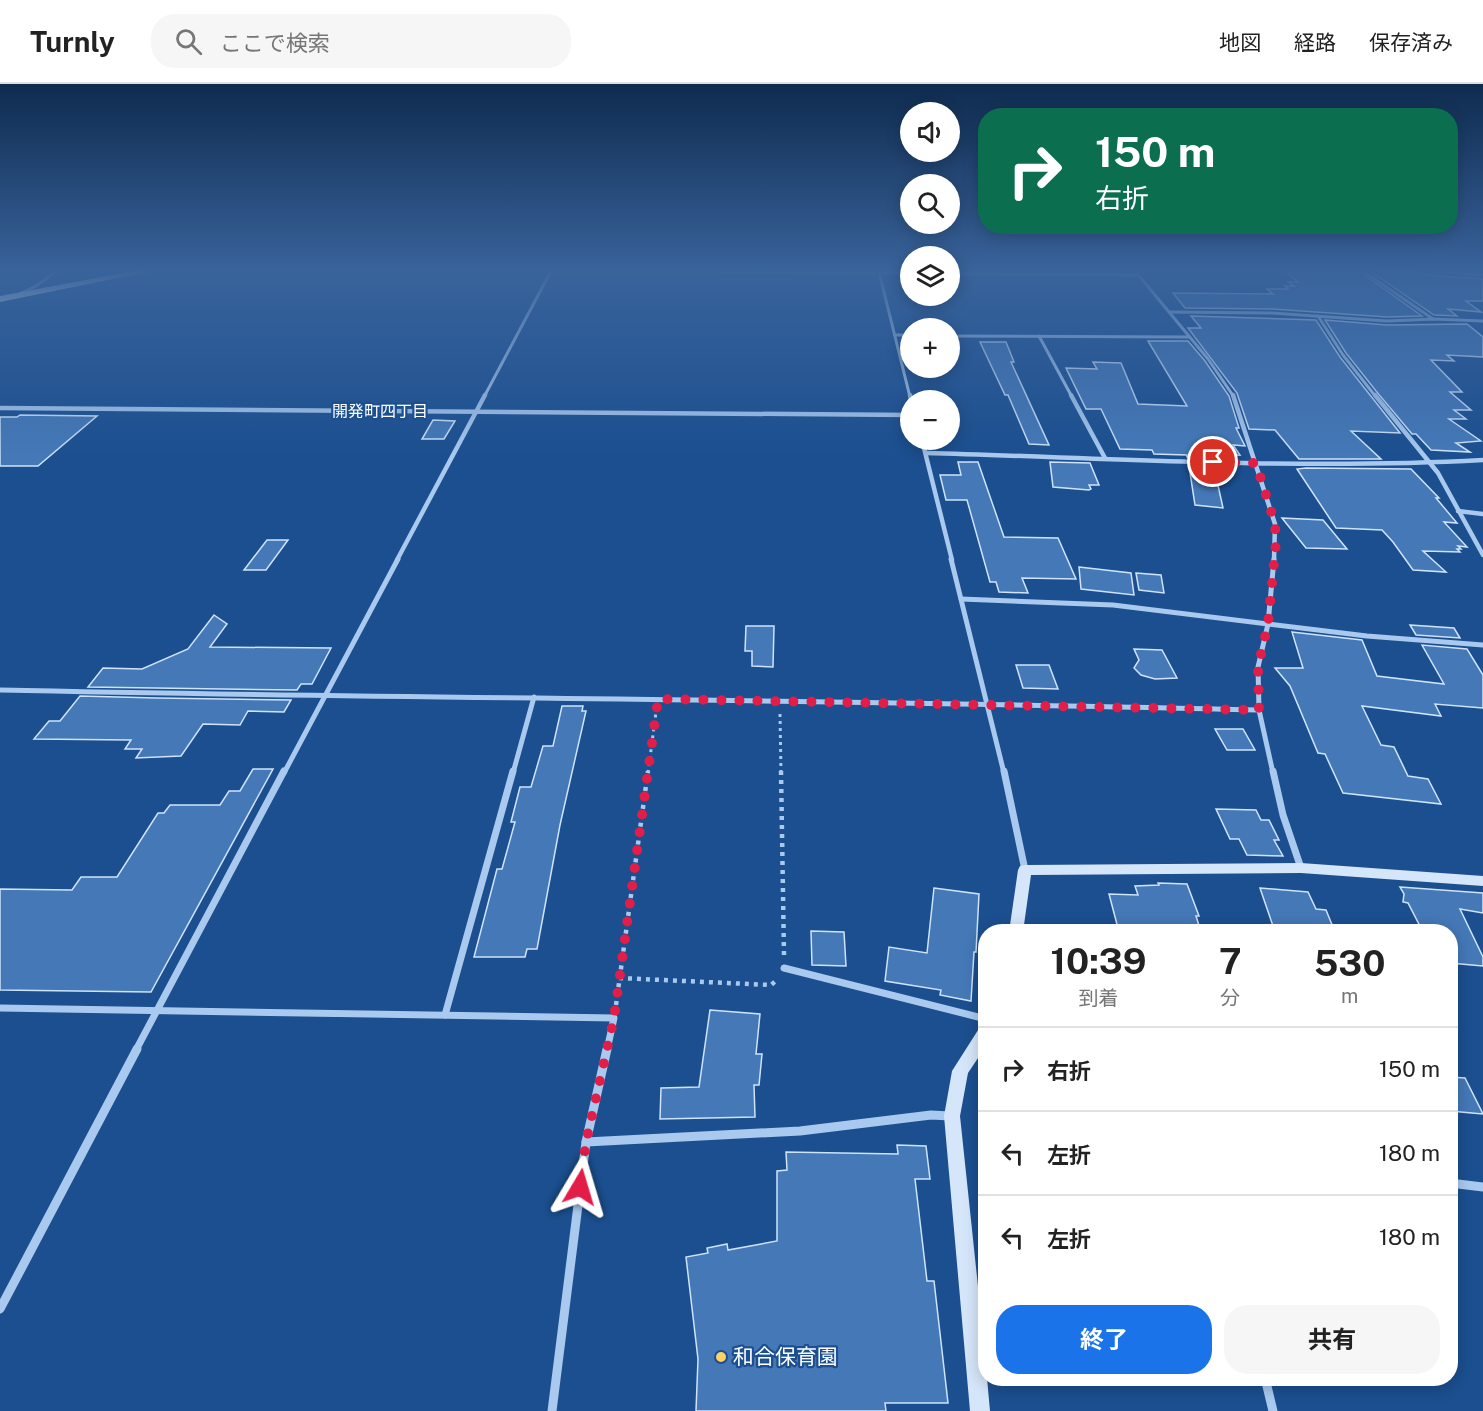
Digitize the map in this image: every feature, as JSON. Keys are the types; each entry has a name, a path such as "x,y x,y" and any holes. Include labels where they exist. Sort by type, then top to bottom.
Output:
{"street":[{"path":"0,1310 518,333"},
{"path":"1186,333 1233,394 1275,524 1276,542 1268,624 1258,667 1259,710 1283,815 1301,868"},
{"path":"1327,333 1346,360 1431,464 1483,555"},
{"path":"900,335 896,335 909,390"},
{"path":"960,336 1189,337"},
{"path":"1039,336 1105,458"},
{"path":"0,408 900,415"},
{"path":"925,450 1017,825 1025,870 1017,924"},
{"path":"926,453 1256,463 1431,464 1483,460"},
{"path":"1458,511 1483,514"},
{"path":"961,599 1113,605 1367,636 1483,645"},
{"path":"0,690 325,697 534,697 987,703 1259,710"},
{"path":"445,1015 534,697"},
{"path":"1025,870 1301,868 1483,881"},
{"path":"784,968 978,1016"},
{"path":"0,1008 614,1018 586,1142 552,1411"},
{"path":"978,1044 960,1071 952,1116 980,1411"},
{"path":"586,1142 800,1131 931,1115 952,1116"},
{"path":"1458,1184 1483,1186"},
{"path":"1267,1386 1273,1411"}],"path":[{"path":"614,1018 658,699"},
{"path":"619,978 771,985 777,981 784,968 780,701"}],"building":[{"path":"1192,333 1324,333 1340,357 1400,433 1351,431 1381,459 1299,459 1275,430 1249,429 1237,393"},
{"path":"1333,333 1478,333 1483,337 1483,357 1447,355 1454,361 1431,360 1462,392 1450,392 1471,410 1454,410 1466,419 1449,419 1481,441 1456,443 1470,452 1431,450 1416,434 1412,434 1346,353"},
{"path":"1148,341 1188,341 1205,361 1229,396 1239,428 1236,428 1245,446 1233,445 1240,455 1187,457 1187,455 1154,454 1152,450 1120,449 1101,409 1086,409 1066,368 1097,369 1093,362 1121,363 1138,404 1187,406"},
{"path":"980,342 1006,342 1014,362 1011,362 1049,445 1029,444 1008,395 1005,395"},
{"path":"97,416 38,466 0,466 0,417"},
{"path":"433,420 455,421 444,439 422,439"},
{"path":"958,462 978,462 1004,537 1058,538 1076,579 1022,578 1028,593 999,592 996,582 990,582 967,500 946,500 940,475 961,475"},
{"path":"1050,462 1090,463 1099,485 1089,485 1091,489 1089,490 1053,487"},
{"path":"1189,466 1214,467 1223,508 1195,505"},
{"path":"1297,469 1411,469 1439,498 1436,498 1457,523 1444,522 1467,547 1458,546 1461,549 1457,549 1460,552 1423,551 1446,572 1413,570 1382,530 1336,528"},
{"path":"1282,518 1323,520 1347,549 1306,548"},
{"path":"267,540 288,540 266,570 244,570"},
{"path":"1079,567 1131,573 1134,595 1081,589"},
{"path":"1136,573 1161,575 1164,593 1139,590"},
{"path":"214,615 227,624 210,647 331,648 312,684 301,684 297,690 88,687 103,668 142,669 188,649"},
{"path":"1410,625 1454,628 1460,638 1416,635"},
{"path":"746,626 774,626 773,667 752,666 752,651 745,651"},
{"path":"1292,632 1362,640 1377,676 1444,684 1422,645 1467,649 1483,675 1483,708 1435,704 1441,716 1362,706 1381,745 1394,747 1408,776 1428,779 1441,804 1343,793 1325,754 1318,753 1290,686 1275,668 1303,668"},
{"path":"1134,649 1162,650 1177,678 1155,679 1141,675 1134,668 1139,660"},
{"path":"1016,665 1049,665 1058,689 1023,688"},
{"path":"80,696 291,700 284,712 248,711 240,725 203,724 181,756 136,758 142,749 125,749 131,740 34,739 49,721 60,721"},
{"path":"562,706 583,706 582,711 586,711 560,825 537,949 527,949 525,957 474,957 497,869 502,869 515,822 511,822 520,787 531,787 543,746 553,746"},
{"path":"1215,729 1243,729 1255,750 1227,750"},
{"path":"253,769 273,769 151,992 0,990 0,889 72,890 81,877 117,877 158,813 164,813 170,805 220,805 229,791 240,791"},
{"path":"1216,809 1256,810 1261,820 1269,820 1279,840 1274,840 1283,856 1247,855 1239,839 1230,839"},
{"path":"1158,883 1187,884 1199,916 1196,916 1198,924 1117,924 1109,894 1138,895 1135,886 1159,885"},
{"path":"1400,887 1483,893 1483,913 1460,909 1483,957 1483,966 1458,964 1458,924 1419,924 1408,903 1403,902 1404,894"},
{"path":"934,888 979,894 971,1001 940,995 941,990 885,981 889,947 927,953"},
{"path":"1260,888 1308,892 1316,909 1326,910 1332,924 1272,924"},
{"path":"811,931 844,932 846,966 812,965"},
{"path":"710,1010 760,1014 756,1054 762,1054 759,1085 754,1085 755,1117 660,1119 661,1088 699,1087"},
{"path":"1458,1078 1465,1078 1483,1114 1458,1112"},
{"path":"897,1145 926,1146 930,1179 915,1179 927,1281 934,1281 948,1403 885,1403 886,1411 696,1411 698,1359 686,1257 708,1253 707,1248 727,1244 728,1250 777,1241 777,1171 787,1170 786,1152 898,1154"}],"place":[{"name":"和合保育園","path":"721,1357"}],"district":[{"name":"開発町四丁目","path":"380,411"}],"route":[{"path":"580,1187 586,1142 614,1018 658,699 987,703 1259,710 1258,667 1268,624 1276,542 1275,524 1256,463 1213,462"}]}
